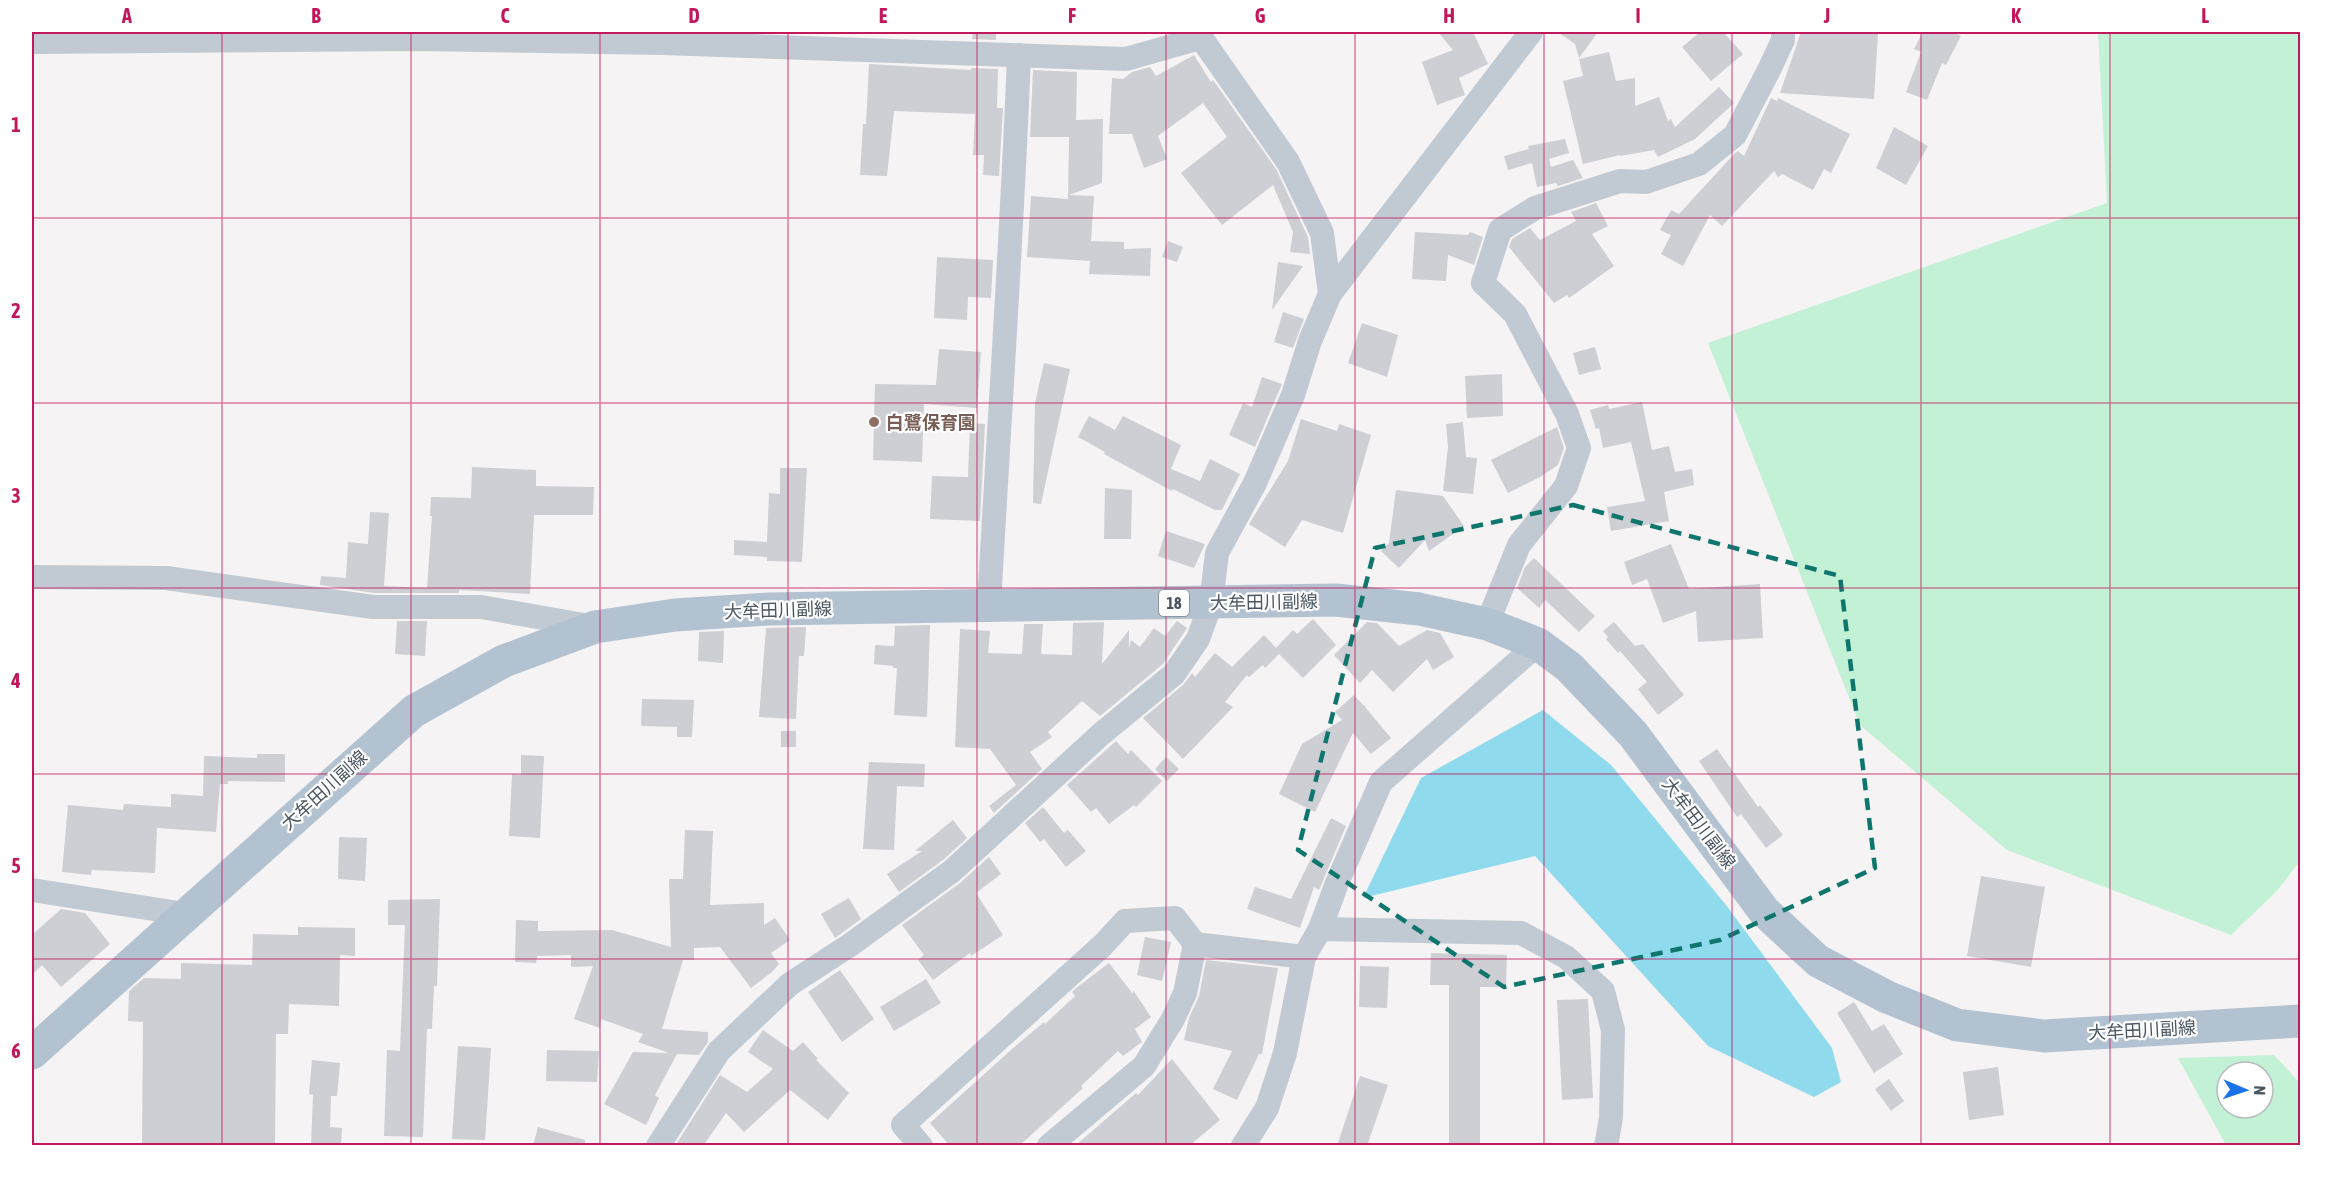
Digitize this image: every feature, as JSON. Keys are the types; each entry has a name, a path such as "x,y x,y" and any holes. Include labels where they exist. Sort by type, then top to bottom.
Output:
{"main road":[{"name":"大牟田川副線","path":"32,1053 414,711 504,661 595,627 675,615 769,609 1336,600 1419,609 1488,624 1538,644 1569,667 1633,734 1764,911 1818,961 1887,997 1957,1025 2044,1036 2295,1027"}],"street":[{"path":"658,1146 719,1051 790,984 850,945 952,871 1100,735 1174,674 1198,639 1211,603 1216,553 1259,473 1293,394 1310,341 1330,294 1531,32"},
{"path":"1488,624 1519,545 1566,486 1579,448 1567,414 1515,314 1483,283 1500,230 1535,208 1620,181 1646,182 1699,164 1735,135 1783,40 1783,32"},
{"path":"32,42 418,39 675,43 1126,59 1198,35 1288,162 1322,234 1330,294"},
{"path":"989,606 1013,201 1019,55"},
{"path":"32,578 166,578 373,607 481,607 595,627"},
{"path":"1243,1146 1267,1107 1285,1053 1304,957 1320,929 1336,883 1381,782 1538,644"},
{"path":"32,890 185,914"},
{"path":"921,1146 903,1125 1103,945 1125,921 1175,918 1195,944 1304,957"},
{"path":"1320,929 1521,933 1566,957 1603,991 1613,1030 1611,1118 1606,1146"},
{"path":"1049,1146 1144,1066 1173,1019 1185,993 1195,944"}],"highlighted area":[{"path":"1573,505 1840,576 1875,868 1720,940 1504,987 1298,850 1375,548"}],"green space":[{"path":"2098,32 2300,32 2300,861 2276,892 2231,935 2007,850 1860,725 1708,343 2107,203"},
{"path":"2274,1055 2300,1083 2300,1145 2226,1145 2178,1058"}],"water":[{"path":"1543,710 1611,765 1726,905 1832,1048 1841,1082 1814,1097 1708,1046 1535,856 1363,898 1421,778"}],"building":[{"path":"973,32 996,32 996,40 972,39"},
{"path":"1438,32 1473,32 1488,64 1459,78 1465,95 1437,105 1422,62 1453,50"},
{"path":"1558,32 1598,32 1579,58 1575,44"},
{"path":"1700,32 1723,32 1743,54 1711,81 1682,47"},
{"path":"1801,32 1878,33 1874,99 1780,93"},
{"path":"1923,32 1953,32 1961,36 1946,65 1942,63 1927,100 1906,92 1921,52 1914,49"},
{"path":"1609,52 1616,81 1635,78 1635,106 1659,97 1668,121 1671,119 1675,127 1719,87 1734,103 1695,139 1658,157 1654,150 1583,164 1563,81 1583,76 1579,59"},
{"path":"1194,55 1211,82 1213,80 1276,169 1308,237 1310,254 1290,252 1293,232 1273,185 1222,225 1181,173 1227,137 1203,103 1158,136 1167,159 1144,168 1132,134 1109,134 1112,78 1123,79 1132,72 1150,67 1156,76"},
{"path":"869,64 971,70 971,68 998,69 997,108 1003,108 999,176 983,175 984,155 973,155 975,114 894,111 887,176 860,175 863,124 866,124"},
{"path":"1033,70 1077,72 1076,120 1103,119 1102,183 1069,195 1094,196 1091,241 1124,242 1124,249 1151,248 1150,276 1089,274 1090,261 1027,257 1031,196 1068,199 1069,137 1030,137"},
{"path":"1771,98 1777,101 1778,98 1850,134 1831,173 1824,169 1813,190 1782,174 1778,177 1774,171 1722,226 1710,215 1683,266 1661,254 1671,235 1660,230 1671,210 1679,214 1735,153 1738,151 1744,156"},
{"path":"1894,127 1928,146 1906,185 1876,168"},
{"path":"1565,139 1569,153 1549,159 1551,167 1573,160 1583,178 1558,186 1556,183 1537,187 1532,163 1508,170 1504,156 1529,149 1528,146"},
{"path":"1596,203 1608,226 1592,234 1614,266 1569,298 1567,295 1554,303 1509,247 1512,239 1530,228 1540,240 1576,221 1571,212"},
{"path":"1415,232 1468,235 1470,232 1483,237 1474,265 1448,255 1446,281 1412,279"},
{"path":"1168,241 1183,247 1177,262 1162,257"},
{"path":"937,257 993,260 991,298 968,297 967,320 934,318"},
{"path":"1278,262 1303,266 1272,310"},
{"path":"1283,312 1304,319 1293,348 1274,342"},
{"path":"1362,323 1398,335 1387,377 1348,363"},
{"path":"1595,347 1601,369 1579,375 1573,353"},
{"path":"939,349 981,352 977,408 924,404 922,462 873,460 875,384 936,385"},
{"path":"1044,363 1070,369 1041,504 1033,503 1035,403"},
{"path":"1502,374 1503,416 1467,418 1465,376"},
{"path":"1262,377 1282,384 1255,447 1229,435 1243,403 1252,407"},
{"path":"1642,402 1652,450 1669,446 1675,472 1692,469 1694,485 1664,492 1669,521 1611,531 1607,507 1645,501 1631,442 1603,448 1599,428 1596,429 1590,410 1608,405 1609,409"},
{"path":"1089,416 1115,430 1123,416 1181,445 1171,469 1200,481 1210,459 1240,474 1222,510 1215,510 1173,489 1172,491 1078,437"},
{"path":"1301,419 1337,431 1339,424 1371,435 1343,533 1302,520 1285,547 1249,524 1288,461"},
{"path":"1463,422 1466,457 1477,458 1473,494 1443,491 1448,447 1446,424"},
{"path":"970,423 985,424 980,521 930,519 932,476 968,477"},
{"path":"1557,427 1564,448 1558,465 1508,493 1491,460"},
{"path":"472,467 536,470 536,486 594,487 593,515 534,515 530,594 459,590 459,593 374,593 320,585 321,576 346,578 348,542 368,544 370,512 389,513 384,586 427,588 432,516 430,516 431,497 471,498"},
{"path":"780,468 807,468 802,562 767,561 767,557 734,555 734,540 767,542 769,493 780,494"},
{"path":"1105,488 1132,490 1131,539 1104,539"},
{"path":"1396,490 1443,496 1464,526 1429,551 1425,540 1399,568 1381,551 1389,543"},
{"path":"1166,531 1205,544 1194,568 1158,556"},
{"path":"1671,544 1689,589 1760,584 1763,638 1698,642 1696,611 1663,623 1647,579 1632,585 1624,562"},
{"path":"1534,558 1595,616 1579,632 1545,600 1539,608 1517,588 1525,567"},
{"path":"1313,619 1336,645 1303,678 1279,654 1265,668 1263,665 1249,677 1247,675 1225,702 1233,707 1183,759 1143,718 1183,685 1192,673 1195,677 1215,653 1232,667 1264,635 1276,648 1293,630 1297,634"},
{"path":"397,621 427,621 425,656 395,654"},
{"path":"1177,621 1187,628 1163,664 1100,716 1082,701 1048,732 1052,737 1030,752 1042,769 994,813 989,806 1016,785 990,749 955,747 960,629 990,631 988,653 1022,654 1024,624 1043,624 1041,654 1072,655 1073,623 1104,622 1102,664 1129,630 1129,649 1131,640 1140,647 1154,628 1165,636"},
{"path":"1367,622 1377,623 1399,646 1427,630 1440,633 1454,657 1433,670 1427,659 1393,692 1372,670 1360,683 1334,655"},
{"path":"1614,622 1635,646 1643,644 1684,695 1658,715 1638,689 1647,682 1620,651 1618,653 1606,639 1608,637 1603,631"},
{"path":"930,625 927,717 894,715 897,668 874,664 875,645 894,646 895,626"},
{"path":"806,627 804,656 799,656 796,719 759,717 766,628"},
{"path":"724,631 723,663 698,661 699,632"},
{"path":"1354,695 1364,706 1366,705 1365,707 1391,738 1371,754 1353,733 1315,812 1279,794 1302,744 1342,720 1335,712"},
{"path":"642,699 694,700 692,737 677,737 677,727 641,726"},
{"path":"781,731 796,731 796,747 781,747"},
{"path":"1116,741 1128,754 1131,750 1162,781 1136,807 1134,805 1109,824 1096,808 1091,812 1067,785"},
{"path":"1717,749 1758,807 1760,805 1783,835 1766,848 1741,814 1737,817 1699,761"},
{"path":"257,754 285,754 285,782 228,781 228,784 220,784 216,832 157,828 155,873 92,870 91,875 62,872 68,805 123,810 124,804 171,807 171,794 203,796 204,756 257,758"},
{"path":"521,755 544,756 540,838 509,836 512,774 521,775"},
{"path":"1166,757 1179,769 1167,781 1155,769"},
{"path":"869,762 925,764 924,787 897,786 894,850 863,849"},
{"path":"1043,807 1064,833 1068,830 1086,851 1066,867 1044,839 1040,842 1025,823"},
{"path":"1331,818 1346,826 1319,890 1314,887 1300,928 1247,909 1255,887 1291,899"},
{"path":"953,820 967,838 943,860 899,892 887,874 922,851 915,851"},
{"path":"685,830 713,831 710,905 764,903 764,925 775,918 790,940 771,953 779,964 751,988 720,947 694,948 694,960 683,960 662,1029 708,1032 708,1042 699,1055 677,1054 655,1095 659,1098 646,1125 604,1104 633,1052 669,1053 638,1042 643,1034 601,1019 600,1028 574,1019 593,966 571,967 571,955 537,956 536,963 515,962 516,920 538,921 538,931 612,930 671,947 669,879 683,879"},
{"path":"339,837 367,838 365,881 338,879"},
{"path":"989,857 1001,874 976,893 1003,935 971,956 970,953 933,980 918,960 924,955 902,925 960,883"},
{"path":"1981,876 2045,887 2031,967 1967,956"},
{"path":"849,898 861,919 835,938 821,914"},
{"path":"440,899 437,986 434,986 432,1029 427,1029 423,1137 384,1136 387,1050 400,1051 405,925 388,925 388,900"},
{"path":"61,909 85,913 110,944 61,987 42,965 32,975 32,935"},
{"path":"298,927 355,928 355,956 340,955 339,1006 289,1004 288,1034 276,1034 275,1146 142,1146 143,1022 128,1021 129,991 144,978 181,979 181,963 252,965 253,934 298,935"},
{"path":"1145,937 1171,942 1162,981 1137,975"},
{"path":"1431,953 1507,955 1506,987 1480,987 1480,1146 1449,1146 1449,985 1430,985"},
{"path":"1206,960 1278,968 1262,1054 1259,1054 1237,1100 1213,1089 1232,1051 1184,1040 1189,1018 1199,996"},
{"path":"1109,963 1133,994 1133,990 1151,1017 1135,1029 1142,1042 1123,1056 1118,1051 1081,1086 1083,1088 1019,1146 950,1146 930,1123 1012,1049 1044,1022 1045,1024 1075,996 1072,992 1076,988"},
{"path":"1360,966 1389,967 1387,1008 1359,1007"},
{"path":"840,970 874,1019 842,1042 808,992"},
{"path":"926,979 941,1003 894,1031 880,1007"},
{"path":"1588,999 1593,1098 1562,1100 1557,1000"},
{"path":"1854,1002 1872,1031 1884,1024 1903,1054 1874,1073 1837,1013"},
{"path":"763,1030 793,1051 803,1042 818,1059 816,1060 849,1093 828,1120 790,1090 744,1132 726,1113 703,1146 675,1146 720,1075 747,1092 773,1069 748,1052"},
{"path":"458,1046 491,1048 485,1140 452,1139"},
{"path":"547,1050 599,1051 597,1082 546,1081"},
{"path":"1172,1059 1220,1120 1189,1146 1075,1146 1136,1093 1138,1095"},
{"path":"312,1060 340,1063 337,1096 331,1096 330,1127 342,1128 341,1146 311,1146 313,1095 309,1094"},
{"path":"1998,1067 2004,1115 1969,1120 1963,1072"},
{"path":"1360,1076 1388,1085 1367,1146 1337,1146"},
{"path":"1889,1079 1904,1101 1891,1111 1875,1089"},
{"path":"538,1127 585,1140 585,1146 533,1146"}],"place":[{"name":"白鷺保育園","path":"874,422"}]}
